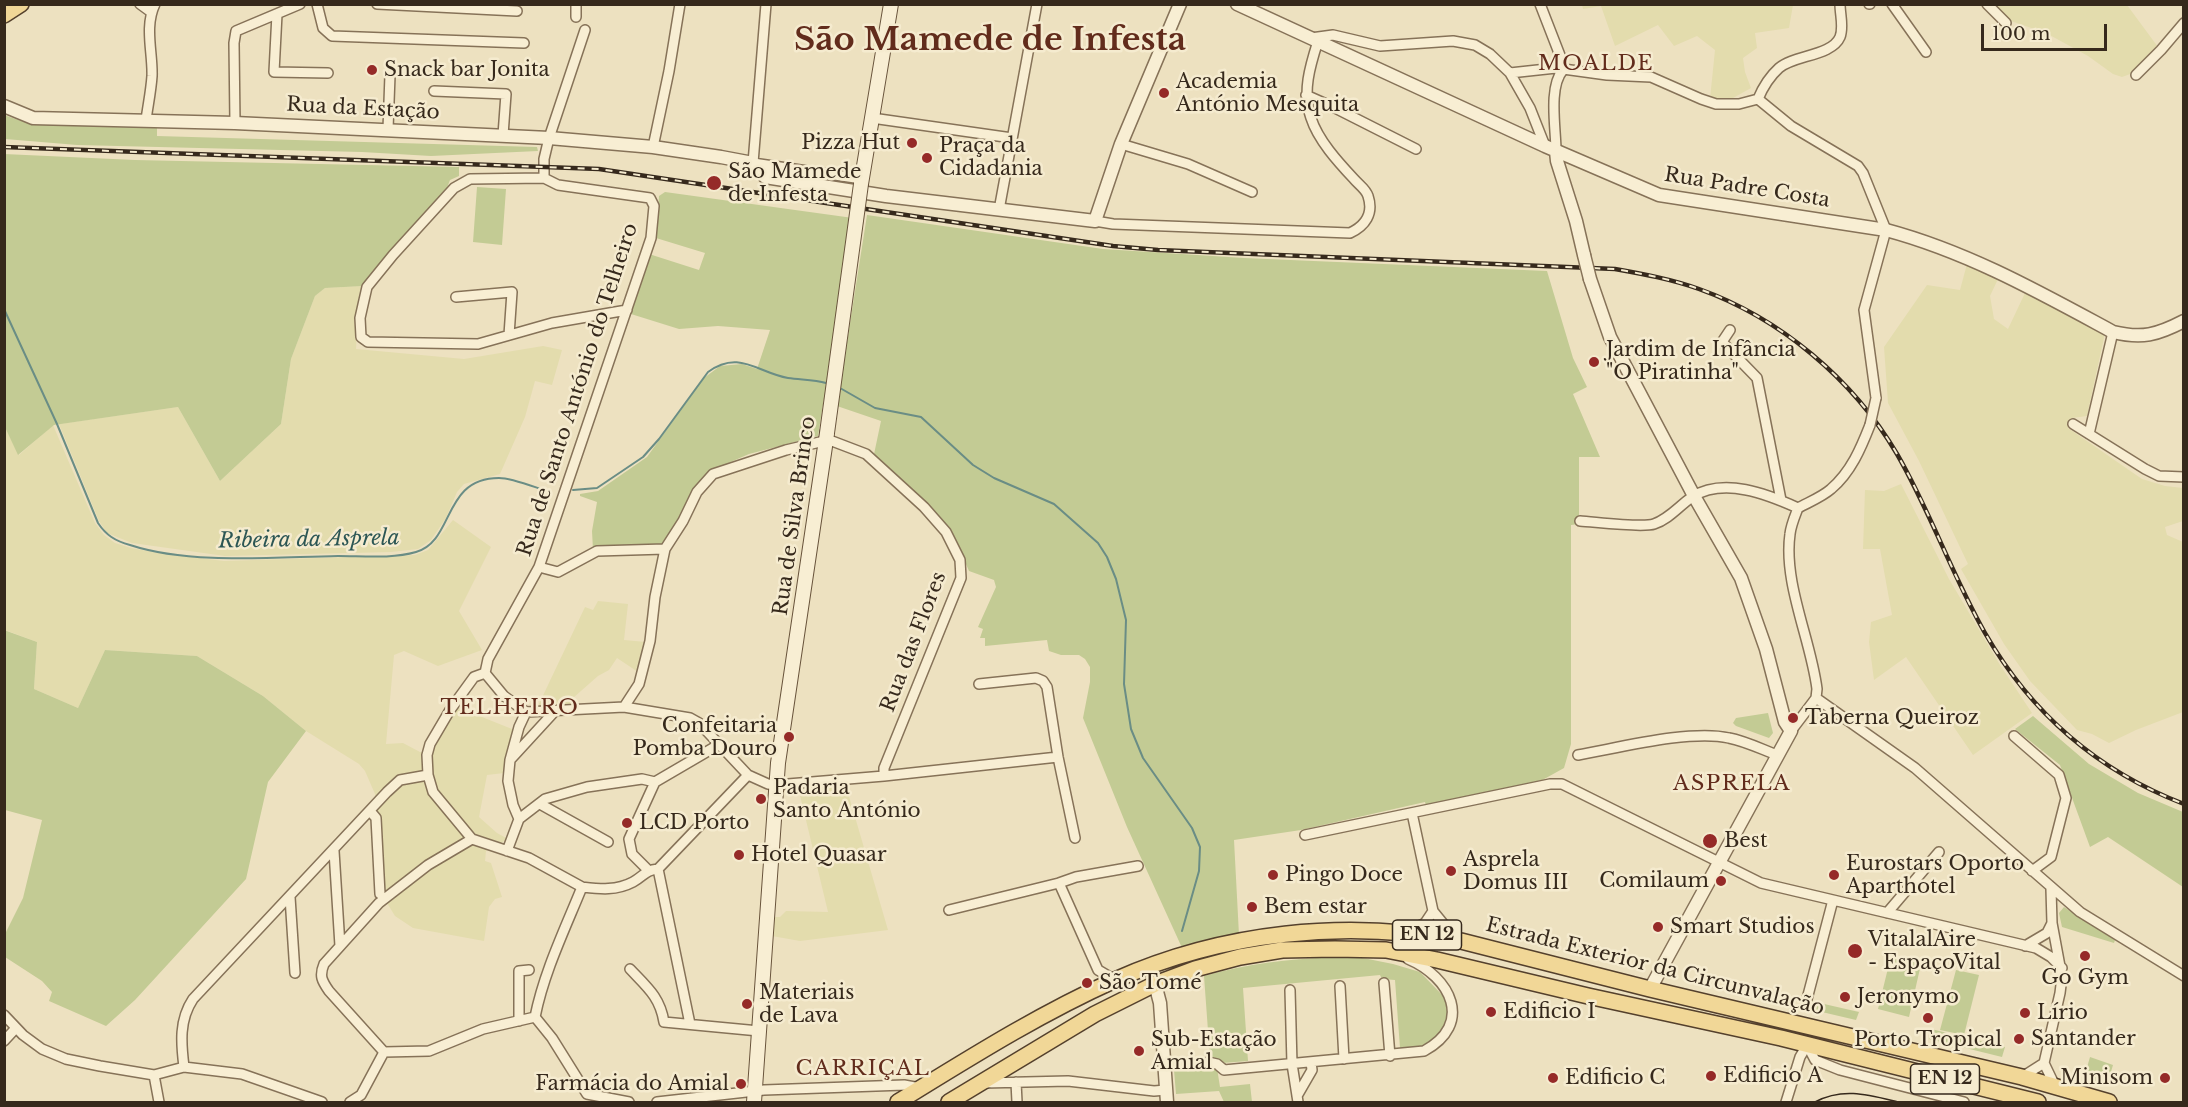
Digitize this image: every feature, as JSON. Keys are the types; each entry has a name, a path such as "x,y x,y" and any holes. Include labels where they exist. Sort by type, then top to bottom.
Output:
{"main road":[{"path":"4,15 21,4"},
{"name":"Rua de Silva Brinco","path":"754,1097 776,785 862,182 891,4"},
{"name":"Estrada Exterior da Circunvalação","path":"898,1102 1016,1030 1135,972 1207,949 1289,934 1332,930 1402,933 1461,941 1646,988 2022,1077 2109,1102"},
{"name":"EN 12","path":"1155,984 1162,970 1203,956 1207,949"},
{"name":"EN 12","path":"949,1102 968,1097 981,1083 1095,1014 1155,984 1195,969 1240,957 1282,950 1386,950 1807,1045 2038,1102"},
{"path":"1135,972 1148,977 1155,984"},
{"path":"1633,1006 1644,996 1646,988"},
{"path":"1646,988 1648,1001 1660,1012"},
{"path":"1807,1045 1819,1038 1827,1037 1874,1049 1890,1046"}],"street":[{"path":"140,4 153,8 149,28 152,76 146,120"},
{"path":"317,4 323,28 332,36 524,43"},
{"path":"377,4 517,11"},
{"path":"576,4 576,17"},
{"path":"653,147 680,4"},
{"path":"753,163 766,4"},
{"path":"999,210 1036,4"},
{"path":"1180,4 1121,144 1095,221 1113,224 1350,233 1362,227 1365,222 1368,215 1368,194 1322,139 1311,119 1306,95 1314,40 1333,35 1380,46 1453,41 1475,45 1490,54 1510,73 1557,161 1576,221 1590,279 1610,337 1694,496 1741,578 1766,649 1785,722 1791,731"},
{"path":"1540,4 1562,58 1563,70 1557,77 1551,148"},
{"path":"1758,99 1764,84 1779,67 1790,61 1829,49 1837,42 1842,26 1840,4"},
{"path":"1892,4 1926,52"},
{"path":"1988,4 2006,23"},
{"path":"235,123 234,43 236,31 297,5"},
{"name":"Rua Padre Costa","path":"1244,6 1551,148 1659,195 1886,230 1940,246 2002,272 2113,332 2148,335 2163,332 2184,321"},
{"path":"277,14 274,72 328,73"},
{"path":"2136,75 2184,23"},
{"path":"585,30 549,138 544,159 544,177 470,179 454,188 367,287 360,318 361,337 368,342 478,344 552,323 627,310"},
{"path":"1510,73 1556,68 1607,75 1651,77 1716,104 1739,104 1758,99"},
{"path":"388,129 390,75"},
{"path":"434,91 506,94 503,135"},
{"path":"1306,95 1416,149"},
{"path":"1646,988 1720,862 1776,755 1816,698 1817,685 1792,578 1789,536 1798,508 1830,490 1859,453 1870,425 1876,398 1864,310 1886,230 1858,165 1791,126 1758,99"},
{"name":"Rua da Estação","path":"4,106 33,118 388,129 549,138 653,147 862,182"},
{"path":"872,118 1012,138"},
{"path":"1121,144 1188,164 1252,192"},
{"name":"Rua da Estação","path":"721,158 761,177 886,196 1095,221"},
{"path":"1563,180 1580,161"},
{"name":"Rua da Estação","path":"753,163 771,177"},
{"name":"Rua de Santo António do Telheiro","path":"485,673 488,659 539,567 651,238 654,206 650,198 558,185 544,177"},
{"path":"456,297 512,292 509,335"},
{"path":"1730,330 1722,342 1757,378 1782,500"},
{"path":"2090,434 2113,332"},
{"path":"2073,423 2159,476 2184,477"},
{"path":"624,707 639,684 647,652 660,565 665,549 683,521 697,492 713,474 826,437"},
{"name":"Rua das Flores","path":"826,437 866,454 885,470 935,518 946,532 960,560 961,578 884,768 884,776"},
{"path":"1580,521 1652,525 1665,519 1701,492 1736,489 1749,490 1782,500 1798,508"},
{"path":"539,567 558,572 597,551 665,549"},
{"path":"748,775 653,869 619,888 606,889 582,887 529,858 472,839 432,792 427,755 430,744 450,710 474,677 485,673 504,696 526,712 624,707 690,718 699,723 748,775 768,784 884,776 1058,757"},
{"path":"979,684 1036,678 1043,681 1047,687 1058,757 1076,838"},
{"path":"1816,698 1914,768 2080,912 2184,976"},
{"path":"510,760 555,711"},
{"path":"519,819 513,805 508,781 510,760 526,712"},
{"path":"1578,755 1670,739 1710,736 1727,737 1748,743 1776,755"},
{"path":"2014,736 2059,776 2066,798 2051,857 2032,871"},
{"path":"690,1024 653,869 632,854 629,839 655,782 720,744"},
{"path":"184,1067 182,1031 187,1008 193,999 400,780 428,775"},
{"path":"507,851 519,819 545,798 619,781 642,779 655,782"},
{"path":"1305,835 1550,784 1562,784 1761,883 2044,951 2062,968"},
{"path":"540,804 609,842"},
{"path":"370,811 376,818 380,894"},
{"path":"1413,813 1434,911 1461,941"},
{"path":"472,839 428,865 379,903 324,964 321,973 322,980 329,991 384,1052 429,1051 483,1029 536,1017"},
{"path":"334,851 340,946"},
{"path":"1887,913 1939,852"},
{"path":"949,910 1076,877 1138,866"},
{"path":"1059,883 1098,970 1115,980"},
{"path":"582,887 539,996 536,1017 587,1094 629,1102"},
{"path":"2051,889 2052,923 2062,968 2060,993 2044,1063 2055,1086"},
{"path":"290,897 295,973"},
{"path":"1807,999 1833,900"},
{"path":"1402,933 1425,923 1434,911"},
{"path":"2025,946 2047,933 2052,923"},
{"path":"1208,1062 1217,1064 1224,1070 1390,1056 1424,1052 1435,1046 1446,1036 1451,1023 1453,1012 1446,989 1436,976 1413,962 1386,950"},
{"path":"630,969 662,1006 664,1022 759,1031"},
{"path":"519,1021 519,971 529,970"},
{"path":"1094,990 1098,970"},
{"path":"1384,983 1390,1056"},
{"path":"981,1083 1068,1081 1154,1091 1166,1096 1160,1003 1155,984"},
{"path":"1340,986 1344,1059"},
{"path":"1290,990 1292,1064 1297,1099"},
{"path":"4,1015 42,1049 66,1059 154,1075 184,1067 242,1074 322,1102"},
{"path":"4,1041 16,1028"},
{"path":"1786,1102 1800,1057 1807,1045"},
{"path":"1807,1045 1815,1060 1840,1070 1964,1102"},
{"path":"350,1102 361,1095 384,1052"},
{"path":"1310,1074 1330,1061"},
{"path":"1297,1099 1313,1067 1311,1062"},
{"path":"2022,1077 2044,1063"},
{"path":"154,1075 159,1102"},
{"path":"1016,1082 1017,1102"},
{"path":"657,1102 904,1085 920,1088"}],"shaded area":[{"path":"1582,5 1793,5 1789,28 1755,33 1757,48 1743,58 1751,88 1733,98 1710,99 1715,50 1697,36 1674,46 1658,25 1615,46 1601,6 1583,9"},
{"path":"1992,5 2127,5 2158,47 2133,73 2122,77 2113,74 2088,56 2046,33 2005,19"},
{"path":"1967,264 1998,279 1990,296 1994,319 2008,329 2025,293 2105,333 2087,416 2072,418 2068,428 2142,479 2165,486 2183,488 2183,521 2165,527 2167,535 2183,542 2183,712 2109,743 2092,734 2077,730 2030,681 2004,644 1961,569 1968,564 1919,461 1888,403 1884,347 1927,285 1960,290"},
{"path":"363,286 359,298 356,349 464,359 543,346 562,350 552,385 535,381 525,417 500,474 464,484 457,492 446,518 431,540 418,549 391,552 225,556 132,543 107,533 99,521 59,424 178,407 220,481 281,424 291,359 315,296 325,288"},
{"path":"4,425 19,455 53,425 95,523 104,535 115,543 131,548 224,561 415,555 428,550 453,520 491,547 459,611 482,650 438,666 404,651 394,655 386,744 403,743 420,752 430,752 457,707 512,729 515,735 504,773 487,775 479,817 497,833 508,839 486,851 485,861 491,863 502,897 495,899 489,907 484,941 413,928 395,916 384,898 375,794 365,771 359,764 306,731 263,696 197,656 105,650 78,708 34,689 37,642 5,630"},
{"path":"1901,484 1949,579 2000,665 2032,713 1973,755 1906,657 1874,680 1869,642 1871,622 1892,615 1880,549 1863,549 1865,490 1884,491"},
{"path":"598,601 628,604 624,640 646,642 638,672 617,658 609,670 598,676 573,698 573,704 538,706 585,607 593,610"},
{"path":"846,786 888,930 800,941 772,936 774,917 780,917 786,911 828,912 799,791"}],"green space":[{"path":"4,115 30,124 157,125 157,136 537,147 538,151 431,156 362,152 77,145 5,139"},
{"path":"4,154 135,160 459,167 459,176 450,180 445,193 363,286 325,288 315,296 291,359 281,424 220,481 178,407 54,425 18,455 4,425"},
{"path":"477,187 506,189 502,245 473,242"},
{"path":"665,192 853,218 818,436 749,454 710,471 663,546 593,550 592,531 597,502 580,496 580,494 598,491 647,457 704,378 720,366 742,364 757,369 770,330 718,326 679,329 631,314 649,254 699,270 705,253 656,238 659,196"},
{"path":"867,215 1103,249 1244,258 1547,271 1573,358 1587,387 1573,394 1600,457 1579,457 1579,524 1571,525 1571,744 1564,768 1537,783 1426,806 1425,802 1301,830 1234,840 1239,935 1183,950 1127,827 1083,718 1090,682 1090,667 1085,659 1079,655 1061,655 1049,651 1047,640 985,646 985,638 980,638 983,629 978,627 996,587 994,580 969,571 951,529 873,459 881,421 837,406"},
{"path":"4,630 37,642 34,689 78,708 105,650 197,656 263,696 306,731 268,782 246,879 135,1000 106,1026 49,1001 52,992 42,981 5,957 5,934 23,898 42,820 5,810"},
{"path":"1768,713 1773,733 1769,738 1733,723 1736,718"},
{"path":"2033,716 2089,764 2138,793 2183,812 2183,887 2108,837 2090,847 2060,765 2015,729"},
{"path":"2064,907 2115,940 2114,943 2062,927 2059,913"},
{"path":"1891,956 1921,964 1909,1017 1878,1009"},
{"path":"1358,957 1420,972 1447,1000 1448,1020 1438,1036 1423,1046 1400,1048 1395,980 1382,979 1380,975 1243,988 1248,1061 1222,1063 1210,1058 1204,976 1267,963"},
{"path":"1956,970 1979,975 1964,1035 1940,1030"},
{"path":"1811,1001 1859,1012 1856,1020 1809,1009"},
{"path":"1931,1029 2005,1047 2002,1057 1929,1039"},
{"path":"2090,1057 2113,1065 2107,1085 2084,1078"},
{"path":"1214,1066 1217,1068 1220,1087 1250,1084 1252,1102 1224,1102 1219,1091 1176,1094 1174,1070"}],"waterway":[{"name":"Ribeira da Asprela","path":"4,309 57,424 98,523 108,534 125,543 154,551 206,558 397,556 416,552 428,546 437,536 458,499 467,488 481,481 504,478 547,491"},
{"name":"Ribeira da Asprela","path":"573,490 597,488 643,457 708,372 719,365 739,362 788,378 826,383"},
{"name":"Ribeira da Asprela","path":"840,388 875,408 921,417 973,465 994,478 1054,504 1098,543 1107,557 1116,579 1126,620 1124,684 1131,729 1143,758 1192,828 1200,847 1199,871 1182,931"}],"tram line":[{"path":"1815,1102 1825,1097 1846,1094 1866,1095 1898,1102"}],"railway":[{"path":"4,147 599,169 1113,246 1158,250 1615,269 1688,285 1729,301 1758,316 1786,334 1836,376 1859,401 1897,454 1973,611 2003,662 2023,689 2046,714 2095,756 2123,775 2184,804"}],"place":[{"name":"Snack bar Jonita","path":"372,70"},
{"name":"Academia António Mesquita","path":"1164,93"},
{"name":"Pizza Hut","path":"912,143"},
{"name":"Praça da Cidadania","path":"927,158"},
{"name":"São Mamede de Infesta","path":"714,183"},
{"name":"Jardim de Infância \"O Piratinha\"","path":"1594,362"},
{"name":"Taberna Queiroz","path":"1793,718"},
{"name":"Confeitaria Pomba Douro","path":"789,737"},
{"name":"Padaria Santo António","path":"761,799"},
{"name":"LCD Porto","path":"627,823"},
{"name":"Best","path":"1710,841"},
{"name":"Hotel Quasar","path":"739,855"},
{"name":"Asprela Domus III","path":"1451,871"},
{"name":"Pingo Doce","path":"1273,875"},
{"name":"Eurostars Oporto Aparthotel","path":"1834,875"},
{"name":"Comilaum","path":"1721,881"},
{"name":"Bem estar","path":"1252,907"},
{"name":"Smart Studios","path":"1658,927"},
{"name":"VitalalAire - EspaçoVital","path":"1855,951"},
{"name":"Go Gym","path":"2085,956"},
{"name":"São Tomé","path":"1087,983"},
{"name":"Jeronymo","path":"1845,997"},
{"name":"Materiais de Lava","path":"747,1004"},
{"name":"Edificio I","path":"1491,1012"},
{"name":"Lírio","path":"2025,1013"},
{"name":"Porto Tropical","path":"1928,1018"},
{"name":"Santander","path":"2019,1039"},
{"name":"Sub-Estação Amial","path":"1139,1051"},
{"name":"Edificio A","path":"1711,1076"},
{"name":"Edificio C","path":"1553,1078"},
{"name":"Minisom","path":"2165,1078"},
{"name":"Farmácia do Amial","path":"741,1084"}],"district":[{"name":"São Mamede de Infesta","path":"990,41"},
{"name":"MOALDE","path":"1596,64"},
{"name":"TELHEIRO","path":"510,708"},
{"name":"ASPRELA","path":"1732,784"},
{"name":"CARRIÇAL","path":"863,1069"}]}
